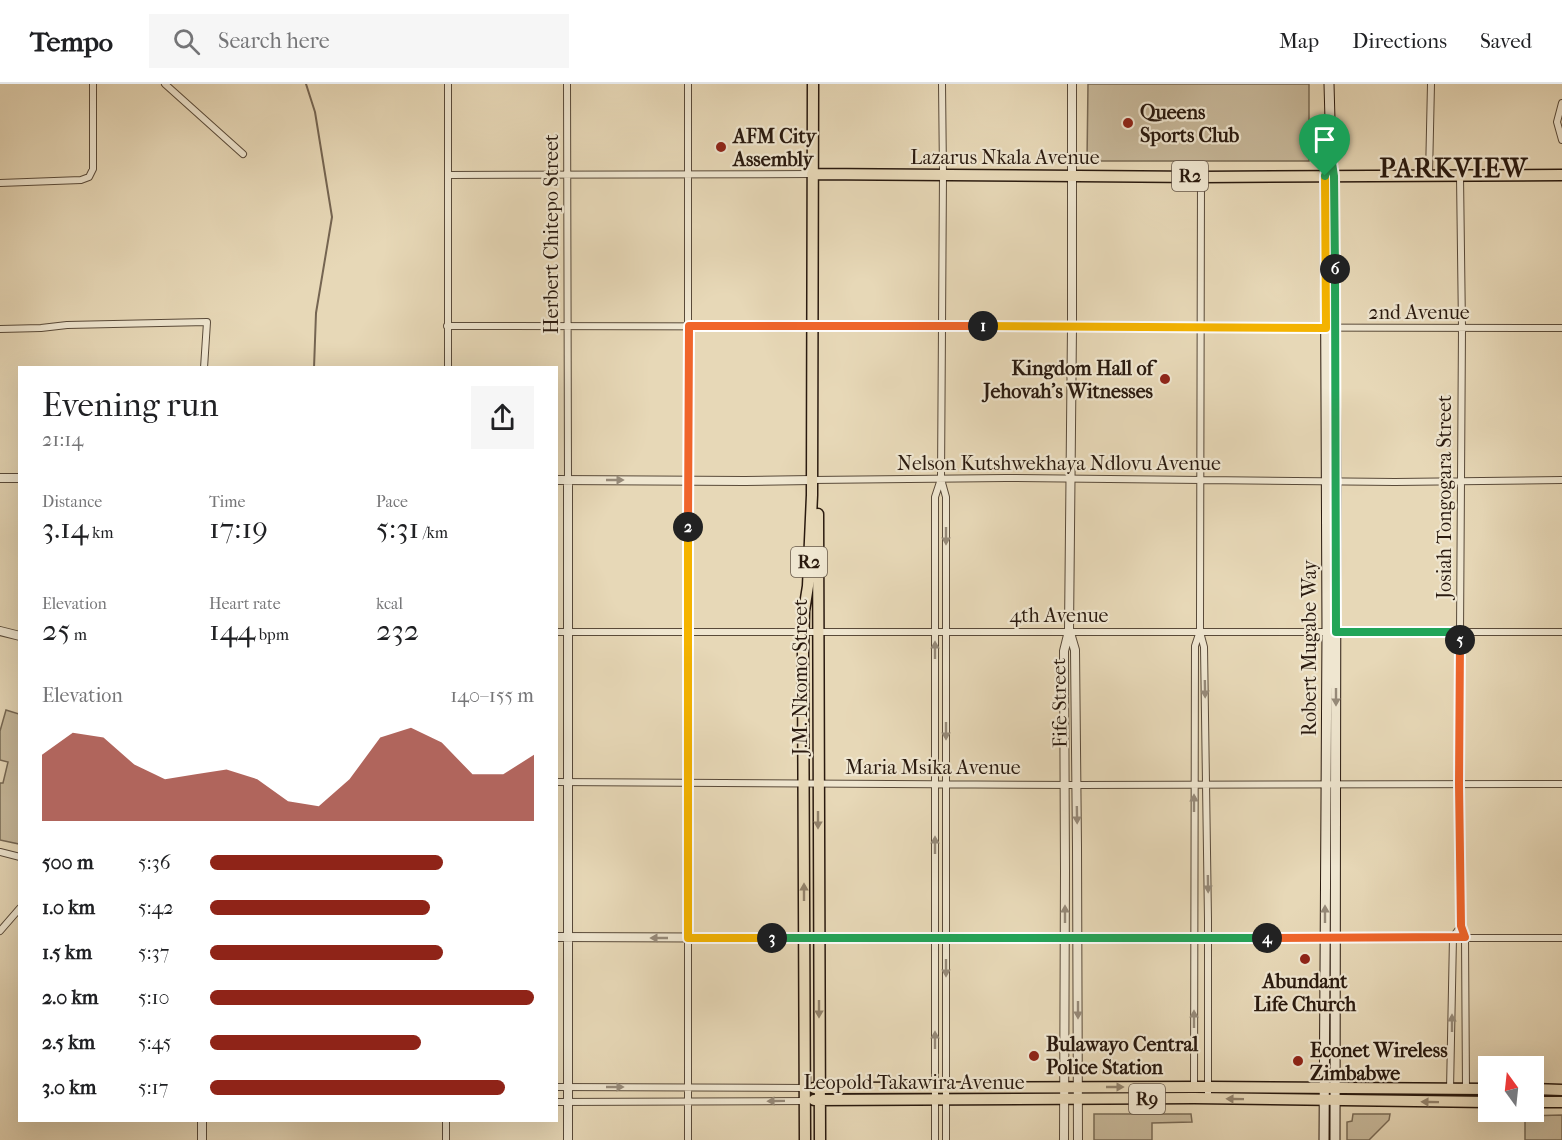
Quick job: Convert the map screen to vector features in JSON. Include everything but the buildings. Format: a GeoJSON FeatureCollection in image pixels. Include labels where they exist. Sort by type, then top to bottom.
{"type":"FeatureCollection","features":[{"type":"Feature","properties":{"kind":"highway","name":"J.M. Nkomo Street"},"geometry":{"type":"LineString","coordinates":[[813,84],[821,938],[820,1140]]}},
{"type":"Feature","properties":{"kind":"highway","name":"Lazarus Nkala Avenue"},"geometry":{"type":"LineString","coordinates":[[815,174],[1201,177],[1562,176]]}},
{"type":"Feature","properties":{"kind":"highway","name":"J.M. Nkomo Street"},"geometry":{"type":"LineString","coordinates":[[805,1140],[804,611],[809,577],[815,479]]}},
{"type":"Feature","properties":{"kind":"highway","name":"Leopold Takawira Avenue"},"geometry":{"type":"LineString","coordinates":[[805,1088],[1078,1087],[1194,1093],[1208,1099],[1478,1102]]}},
{"type":"Feature","properties":{"kind":"highway","name":"Leopold Takawira Avenue"},"geometry":{"type":"LineString","coordinates":[[805,1101],[1078,1099],[1194,1093],[1208,1087],[1478,1089]]}},
{"type":"Feature","properties":{"kind":"highway"},"geometry":{"type":"LineString","coordinates":[[1544,1089],[1562,1090]]}},
{"type":"Feature","properties":{"kind":"highway"},"geometry":{"type":"LineString","coordinates":[[1544,1102],[1562,1102]]}},
{"type":"Feature","properties":{"kind":"main road","name":"Robert Mugabe Way"},"geometry":{"type":"LineString","coordinates":[[1329,84],[1332,632],[1331,783],[1325,938],[1330,1100],[1335,1140]]}},
{"type":"Feature","properties":{"kind":"main road","name":"Robert Mugabe Way"},"geometry":{"type":"LineString","coordinates":[[1330,1088],[1336,938],[1331,783]]}},
{"type":"Feature","properties":{"kind":"main road","name":"Robert Mugabe Way"},"geometry":{"type":"LineString","coordinates":[[1324,1140],[1330,1100]]}},
{"type":"Feature","properties":{"kind":"street"},"geometry":{"type":"LineString","coordinates":[[0,183],[81,180],[89,177],[93,169],[93,84]]}},
{"type":"Feature","properties":{"kind":"street"},"geometry":{"type":"LineString","coordinates":[[165,84],[243,154]]}},
{"type":"Feature","properties":{"kind":"street"},"geometry":{"type":"LineString","coordinates":[[448,84],[448,366]]}},
{"type":"Feature","properties":{"kind":"street","name":"Herbert Chitepo Street"},"geometry":{"type":"LineString","coordinates":[[567,84],[568,1140]]}},
{"type":"Feature","properties":{"kind":"street"},"geometry":{"type":"LineString","coordinates":[[688,84],[688,1140]]}},
{"type":"Feature","properties":{"kind":"street"},"geometry":{"type":"LineString","coordinates":[[942,84],[941,479],[946,497],[946,938],[940,1100],[946,1140]]}},
{"type":"Feature","properties":{"kind":"street"},"geometry":{"type":"LineString","coordinates":[[1069,631],[1072,84]]}},
{"type":"Feature","properties":{"kind":"street"},"geometry":{"type":"LineString","coordinates":[[1429,176],[1431,84]]}},
{"type":"Feature","properties":{"kind":"street"},"geometry":{"type":"LineString","coordinates":[[1562,103],[1557,122],[1562,140]]}},
{"type":"Feature","properties":{"kind":"street","name":"Lazarus Nkala Avenue"},"geometry":{"type":"LineString","coordinates":[[448,175],[815,174]]}},
{"type":"Feature","properties":{"kind":"street","name":"Josiah Tongogara Street"},"geometry":{"type":"LineString","coordinates":[[1460,176],[1462,328],[1459,784],[1461,926],[1465,937],[1466,1103]]}},
{"type":"Feature","properties":{"kind":"street"},"geometry":{"type":"LineString","coordinates":[[1201,177],[1200,632],[1204,644],[1208,1099]]}},
{"type":"Feature","properties":{"kind":"street"},"geometry":{"type":"LineString","coordinates":[[0,329],[207,322],[204,366]]}},
{"type":"Feature","properties":{"kind":"street","name":"2nd Avenue"},"geometry":{"type":"LineString","coordinates":[[447,326],[1562,328]]}},
{"type":"Feature","properties":{"kind":"street"},"geometry":{"type":"LineString","coordinates":[[0,478],[18,478]]}},
{"type":"Feature","properties":{"kind":"street"},"geometry":{"type":"LineString","coordinates":[[935,1140],[940,1087],[935,938],[935,497],[941,479]]}},
{"type":"Feature","properties":{"kind":"street","name":"Nelson Kutshwekhaya Ndlovu Avenue"},"geometry":{"type":"LineString","coordinates":[[558,480],[1562,480]]}},
{"type":"Feature","properties":{"kind":"street"},"geometry":{"type":"LineString","coordinates":[[0,631],[18,636]]}},
{"type":"Feature","properties":{"kind":"street","name":"Fife Street"},"geometry":{"type":"LineString","coordinates":[[1064,1140],[1064,651],[1069,631]]}},
{"type":"Feature","properties":{"kind":"street","name":"Fife Street"},"geometry":{"type":"LineString","coordinates":[[1069,631],[1075,650],[1078,1140]]}},
{"type":"Feature","properties":{"kind":"street","name":"4th Avenue"},"geometry":{"type":"LineString","coordinates":[[558,632],[1562,632]]}},
{"type":"Feature","properties":{"kind":"street"},"geometry":{"type":"LineString","coordinates":[[1194,1093],[1195,646],[1200,632]]}},
{"type":"Feature","properties":{"kind":"street","name":"Maria Msika Avenue"},"geometry":{"type":"LineString","coordinates":[[558,782],[1562,783]]}},
{"type":"Feature","properties":{"kind":"street"},"geometry":{"type":"LineString","coordinates":[[0,852],[18,856]]}},
{"type":"Feature","properties":{"kind":"street"},"geometry":{"type":"LineString","coordinates":[[0,931],[18,911]]}},
{"type":"Feature","properties":{"kind":"street"},"geometry":{"type":"LineString","coordinates":[[1450,1102],[1453,937],[1461,926]]}},
{"type":"Feature","properties":{"kind":"street"},"geometry":{"type":"LineString","coordinates":[[558,938],[1562,938]]}},
{"type":"Feature","properties":{"kind":"street","name":"Leopold Takawira Avenue"},"geometry":{"type":"LineString","coordinates":[[558,1087],[805,1088]]}},
{"type":"Feature","properties":{"kind":"street","name":"Leopold Takawira Avenue"},"geometry":{"type":"LineString","coordinates":[[558,1102],[805,1101]]}},
{"type":"Feature","properties":{"kind":"street"},"geometry":{"type":"LineString","coordinates":[[202,1122],[202,1140]]}},
{"type":"Feature","properties":{"kind":"street"},"geometry":{"type":"LineString","coordinates":[[446,1122],[446,1140]]}},
{"type":"Feature","properties":{"kind":"shaded area","name":"Queens Sports Club"},"geometry":{"type":"Polygon","coordinates":[[[1088,84],[1309,84],[1309,161],[1087,161],[1088,84]]]}},
{"type":"Feature","properties":{"kind":"shaded area"},"geometry":{"type":"Polygon","coordinates":[[[6,710],[18,714],[18,844],[0,840],[0,783],[3,783],[8,762],[0,760],[0,731],[6,710]]]}},
{"type":"Feature","properties":{"kind":"shaded area"},"geometry":{"type":"Polygon","coordinates":[[[1094,1114],[1191,1114],[1192,1122],[1152,1123],[1152,1140],[1094,1140],[1094,1114]]]}},
{"type":"Feature","properties":{"kind":"shaded area"},"geometry":{"type":"Polygon","coordinates":[[[1353,1114],[1390,1114],[1389,1120],[1369,1140],[1347,1140],[1347,1122],[1352,1121],[1353,1114]]]}},
{"type":"Feature","properties":{"kind":"shaded area"},"geometry":{"type":"Polygon","coordinates":[[[1544,1115],[1562,1115],[1562,1140],[1525,1140],[1525,1122],[1544,1122],[1544,1115]]]}},
{"type":"Feature","properties":{"kind":"waterway"},"geometry":{"type":"LineString","coordinates":[[306,84],[315,112],[332,217],[316,313],[314,366]]}},
{"type":"Feature","properties":{"kind":"place","name":"Queens Sports Club"},"geometry":{"type":"Point","coordinates":[1128,123]}},
{"type":"Feature","properties":{"kind":"place","name":"AFM City Assembly"},"geometry":{"type":"Point","coordinates":[721,147]}},
{"type":"Feature","properties":{"kind":"place","name":"Kingdom Hall of Jehovah's Witnesses"},"geometry":{"type":"Point","coordinates":[1165,379]}},
{"type":"Feature","properties":{"kind":"place","name":"Abundant Life Church"},"geometry":{"type":"Point","coordinates":[1305,959]}},
{"type":"Feature","properties":{"kind":"place","name":"Bulawayo Central Police Station"},"geometry":{"type":"Point","coordinates":[1034,1056]}},
{"type":"Feature","properties":{"kind":"place","name":"Econet Wireless Zimbabwe"},"geometry":{"type":"Point","coordinates":[1298,1061]}},
{"type":"Feature","properties":{"kind":"district","name":"PARKVIEW"},"geometry":{"type":"Point","coordinates":[1454,168]}},
{"type":"Feature","properties":{"kind":"route"},"geometry":{"type":"LineString","coordinates":[[1331,156],[1334,176],[1336,632],[1460,632],[1461,926],[1465,937],[688,938],[689,326],[1326,328],[1325,176],[1331,156]]}}]}
